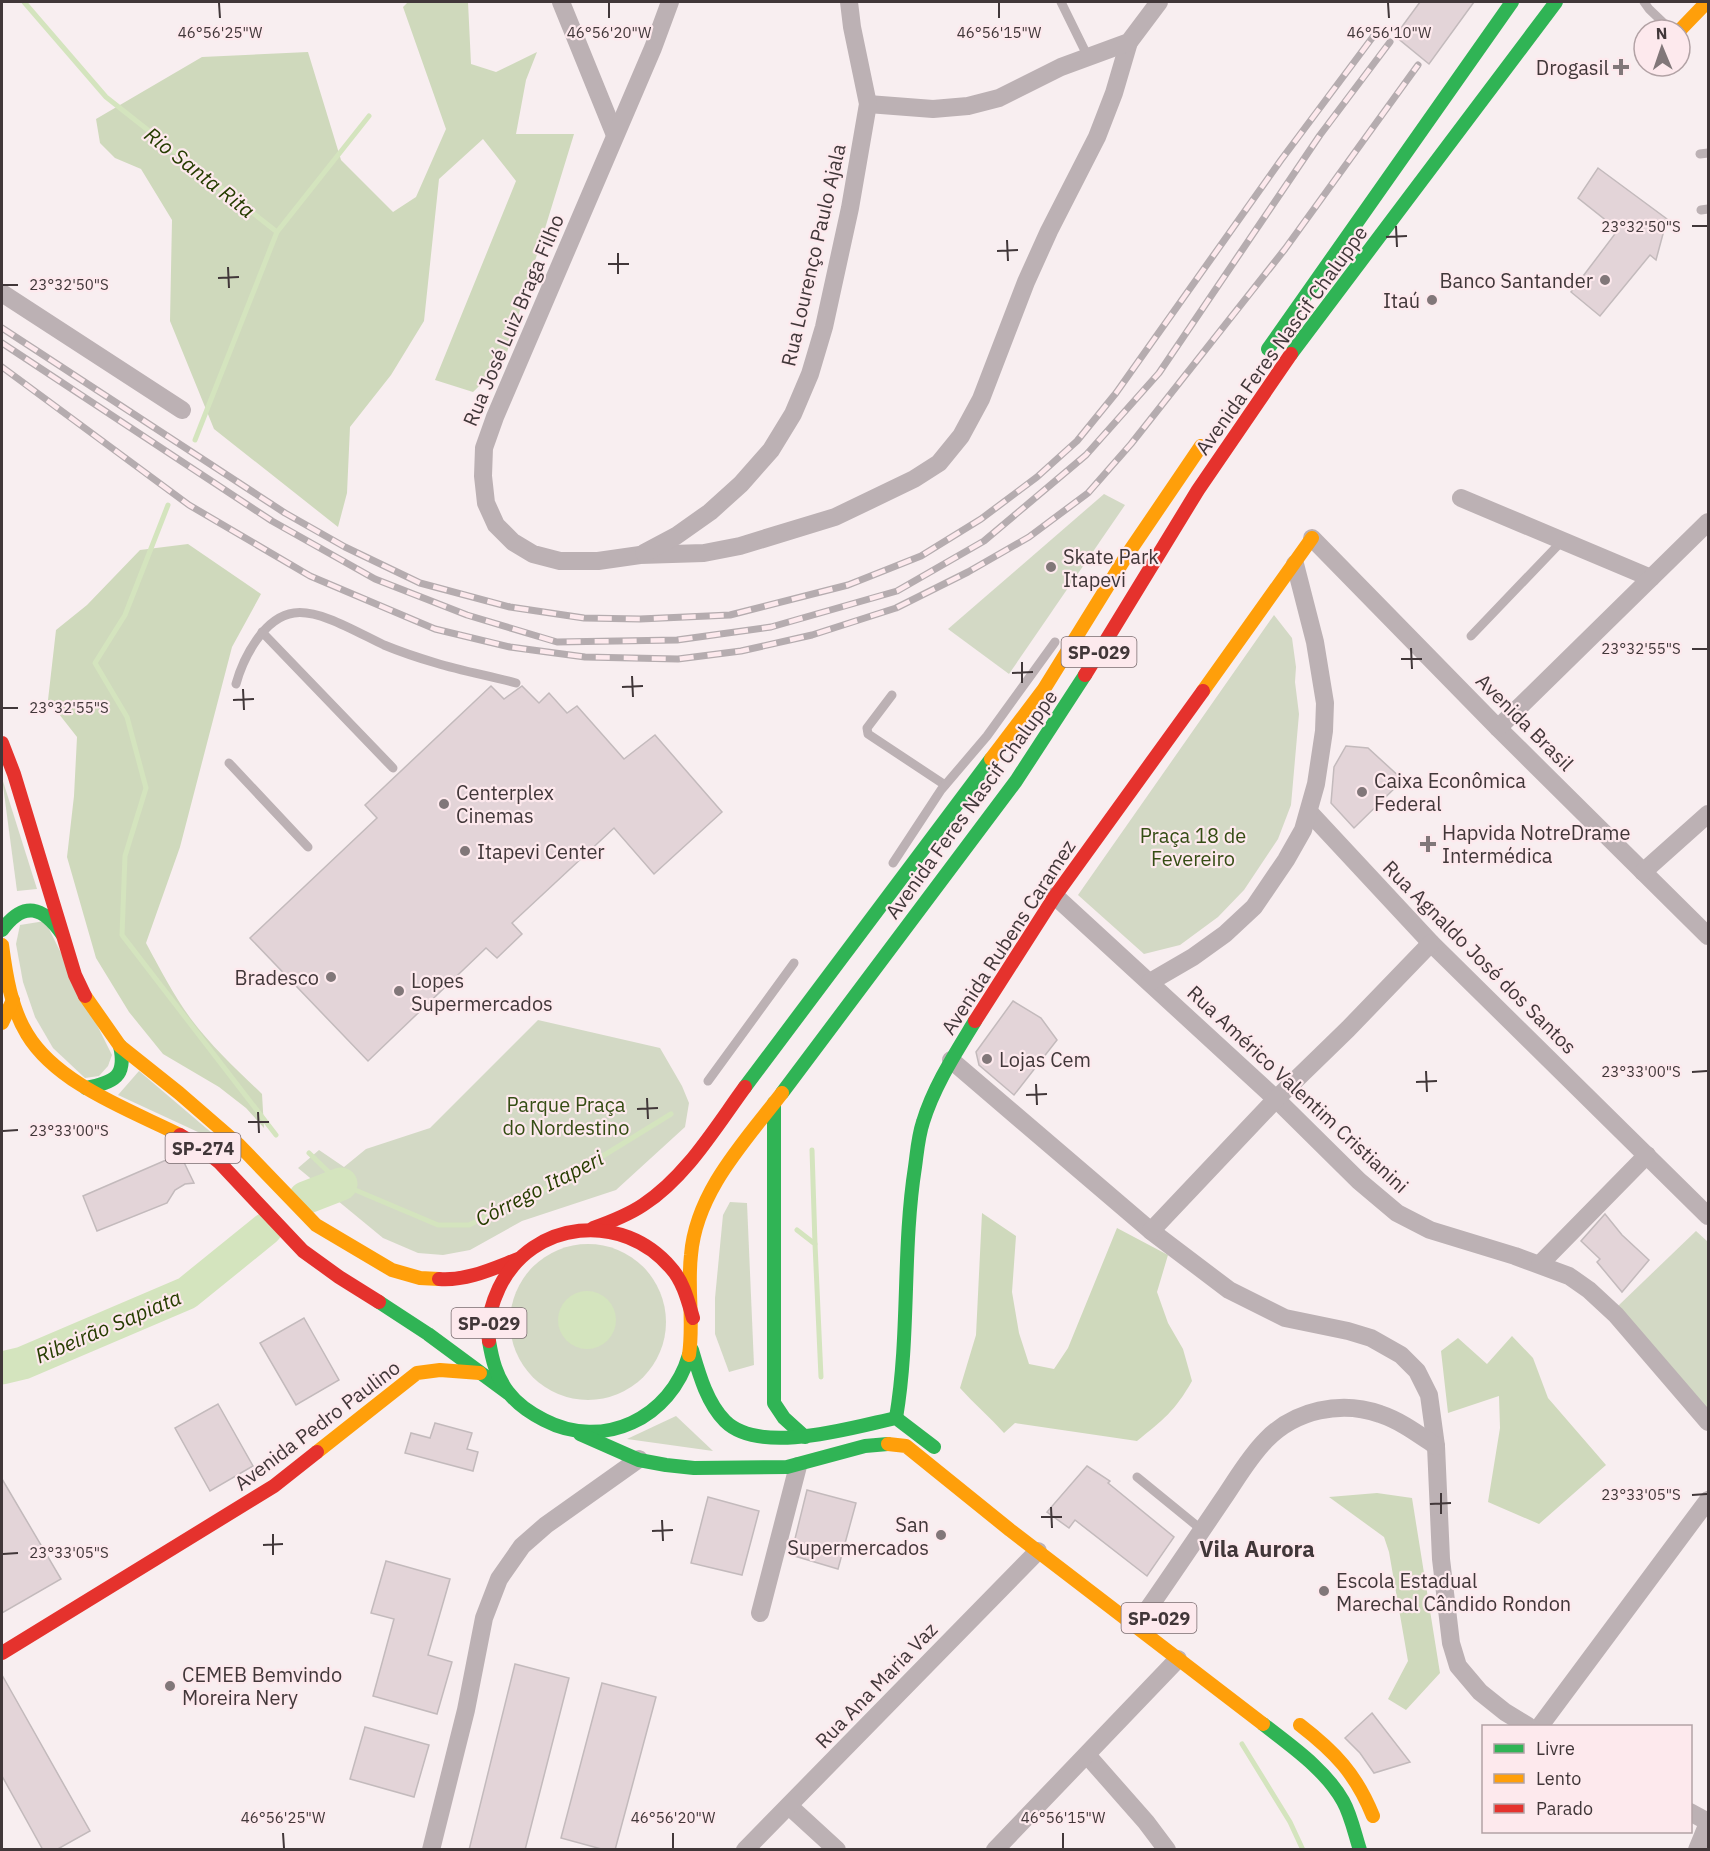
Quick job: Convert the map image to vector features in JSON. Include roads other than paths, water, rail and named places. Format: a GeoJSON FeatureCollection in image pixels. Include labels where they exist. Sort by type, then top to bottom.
{"type":"FeatureCollection","features":[{"type":"Feature","properties":{"kind":"main road","name":"Avenida Feres Nascif Chaluppe"},"geometry":{"type":"LineString","coordinates":[[1258,362],[1512,2]]}},
{"type":"Feature","properties":{"kind":"main road","name":"Avenida Feres Nascif Chaluppe"},"geometry":{"type":"LineString","coordinates":[[693,1318],[690,1261],[700,1213],[714,1186],[1024,770],[1072,698],[1180,519],[1275,375],[1556,2]]}},
{"type":"Feature","properties":{"kind":"main road"},"geometry":{"type":"LineString","coordinates":[[1692,18],[1707,2]]}},
{"type":"Feature","properties":{"kind":"main road","name":"Avenida Feres Nascif Chaluppe"},"geometry":{"type":"LineString","coordinates":[[593,1228],[625,1217],[667,1186],[716,1126],[1038,697],[1127,555],[1208,437]]}},
{"type":"Feature","properties":{"kind":"main road","name":"Avenida Rubens Caramez"},"geometry":{"type":"LineString","coordinates":[[896,1419],[901,1388],[909,1219],[916,1157],[922,1124],[933,1094],[951,1060],[1055,896],[1295,564],[1311,538]]}},
{"type":"Feature","properties":{"kind":"main road","name":"SP-274"},"geometry":{"type":"LineString","coordinates":[[2,743],[14,774],[75,975],[88,1003],[120,1047],[179,1093],[239,1145],[316,1225],[392,1270],[420,1278],[448,1280],[474,1276],[518,1259]]}},
{"type":"Feature","properties":{"kind":"main road"},"geometry":{"type":"LineString","coordinates":[[2,930],[11,917],[32,911],[42,913],[62,934]]}},
{"type":"Feature","properties":{"kind":"main road","name":"SP-274"},"geometry":{"type":"LineString","coordinates":[[2,945],[3,963],[13,1000],[28,1036],[50,1061],[86,1088],[203,1148],[304,1251],[341,1279],[438,1340],[508,1393]]}},
{"type":"Feature","properties":{"kind":"main road"},"geometry":{"type":"LineString","coordinates":[[2,1023],[13,1000]]}},
{"type":"Feature","properties":{"kind":"main road"},"geometry":{"type":"LineString","coordinates":[[86,1088],[111,1081],[121,1072],[125,1060],[120,1047]]}},
{"type":"Feature","properties":{"kind":"main road"},"geometry":{"type":"LineString","coordinates":[[774,1103],[774,1403],[784,1418],[805,1437]]}},
{"type":"Feature","properties":{"kind":"main road","name":"SP-029"},"geometry":{"type":"LineString","coordinates":[[576,1432],[607,1432],[637,1422],[663,1404],[682,1380],[692,1350],[693,1318],[685,1291],[671,1267],[650,1248],[625,1235],[593,1228],[568,1231],[541,1242],[518,1259],[500,1282],[490,1310],[488,1339],[494,1367],[508,1393],[527,1412],[550,1425],[576,1432],[639,1459],[691,1467],[798,1466],[849,1449],[891,1442],[906,1446],[1304,1756],[1344,1802],[1360,1850]]}},
{"type":"Feature","properties":{"kind":"main road","name":"SP-029"},"geometry":{"type":"LineString","coordinates":[[692,1350],[704,1387],[725,1422],[740,1432],[805,1437],[896,1419]]}},
{"type":"Feature","properties":{"kind":"main road","name":"Avenida Pedro Paulino"},"geometry":{"type":"LineString","coordinates":[[2,1653],[274,1486],[417,1373],[430,1369],[480,1373]]}},
{"type":"Feature","properties":{"kind":"main road"},"geometry":{"type":"LineString","coordinates":[[896,1419],[944,1454]]}},
{"type":"Feature","properties":{"kind":"main road"},"geometry":{"type":"LineString","coordinates":[[1288,1716],[1317,1738],[1347,1766],[1364,1791],[1377,1826]]}},
{"type":"Feature","properties":{"kind":"street"},"geometry":{"type":"LineString","coordinates":[[561,2],[615,135]]}},
{"type":"Feature","properties":{"kind":"street","name":"Rua José Luiz Braga Filho"},"geometry":{"type":"LineString","coordinates":[[670,2],[653,48],[495,417],[484,448],[483,476],[486,502],[496,525],[513,542],[533,554],[561,561],[598,561],[640,555],[704,553],[740,546],[835,516],[882,496],[939,463],[961,436],[981,399],[1026,282],[1097,137],[1114,93],[1129,42]]}},
{"type":"Feature","properties":{"kind":"street","name":"Rua Lourenço Paulo Ajala"},"geometry":{"type":"LineString","coordinates":[[640,555],[710,512],[741,484],[771,450],[793,414],[810,374],[824,327],[850,208],[868,104],[849,2]]}},
{"type":"Feature","properties":{"kind":"street"},"geometry":{"type":"LineString","coordinates":[[868,104],[933,109],[968,106],[999,98],[1061,67],[1129,42],[1158,2]]}},
{"type":"Feature","properties":{"kind":"street"},"geometry":{"type":"LineString","coordinates":[[2,293],[182,410]]}},
{"type":"Feature","properties":{"kind":"street"},"geometry":{"type":"LineString","coordinates":[[1461,498],[1651,578]]}},
{"type":"Feature","properties":{"kind":"street"},"geometry":{"type":"LineString","coordinates":[[1498,728],[1708,522]]}},
{"type":"Feature","properties":{"kind":"street","name":"Avenida Brasil"},"geometry":{"type":"LineString","coordinates":[[1311,538],[1708,936]]}},
{"type":"Feature","properties":{"kind":"street"},"geometry":{"type":"LineString","coordinates":[[1055,896],[1150,982],[1226,934],[1254,907],[1304,830],[1310,813],[1324,731],[1325,703],[1315,642],[1295,564]]}},
{"type":"Feature","properties":{"kind":"street","name":"Rua Agnaldo José dos Santos"},"geometry":{"type":"LineString","coordinates":[[1310,813],[1431,943],[1708,1216]]}},
{"type":"Feature","properties":{"kind":"street"},"geometry":{"type":"LineString","coordinates":[[1643,872],[1708,813]]}},
{"type":"Feature","properties":{"kind":"street"},"geometry":{"type":"LineString","coordinates":[[1151,1231],[1276,1099],[1431,943]]}},
{"type":"Feature","properties":{"kind":"street","name":"Rua Américo Valentim Cristianini"},"geometry":{"type":"LineString","coordinates":[[1150,982],[1276,1099],[1359,1181],[1397,1213],[1430,1230],[1540,1264],[1569,1276],[1589,1290],[1616,1315],[1708,1422]]}},
{"type":"Feature","properties":{"kind":"street"},"geometry":{"type":"LineString","coordinates":[[951,1060],[1151,1231],[1229,1290],[1285,1317],[1348,1330],[1371,1338],[1401,1355],[1417,1371],[1429,1395],[1436,1446],[1450,1643],[1458,1666],[1480,1692],[1527,1725]]}},
{"type":"Feature","properties":{"kind":"street"},"geometry":{"type":"LineString","coordinates":[[1540,1264],[1647,1155]]}},
{"type":"Feature","properties":{"kind":"street"},"geometry":{"type":"LineString","coordinates":[[1148,1609],[1266,1440],[1289,1420],[1314,1410],[1350,1407],[1379,1413],[1404,1425],[1436,1446]]}},
{"type":"Feature","properties":{"kind":"street"},"geometry":{"type":"LineString","coordinates":[[431,1850],[466,1710],[484,1618],[499,1579],[522,1546],[546,1525],[639,1459]]}},
{"type":"Feature","properties":{"kind":"street"},"geometry":{"type":"LineString","coordinates":[[760,1613],[798,1466]]}},
{"type":"Feature","properties":{"kind":"street"},"geometry":{"type":"LineString","coordinates":[[1541,1725],[1708,1500]]}},
{"type":"Feature","properties":{"kind":"street","name":"Rua Ana Maria Vaz"},"geometry":{"type":"LineString","coordinates":[[745,1850],[1038,1551]]}},
{"type":"Feature","properties":{"kind":"street"},"geometry":{"type":"LineString","coordinates":[[995,1850],[1178,1659]]}},
{"type":"Feature","properties":{"kind":"street"},"geometry":{"type":"LineString","coordinates":[[1087,1755],[1146,1822],[1167,1850]]}},
{"type":"Feature","properties":{"kind":"street"},"geometry":{"type":"LineString","coordinates":[[789,1806],[837,1850]]}},
{"type":"Feature","properties":{"kind":"street"},"geometry":{"type":"LineString","coordinates":[[1692,1813],[1708,1823],[1697,1850]]}},
{"type":"Feature","properties":{"kind":"lane"},"geometry":{"type":"LineString","coordinates":[[1061,2],[1088,57]]}},
{"type":"Feature","properties":{"kind":"lane"},"geometry":{"type":"LineString","coordinates":[[1644,2],[1658,18]]}},
{"type":"Feature","properties":{"kind":"lane"},"geometry":{"type":"LineString","coordinates":[[1471,636],[1563,540]]}},
{"type":"Feature","properties":{"kind":"lane"},"geometry":{"type":"LineString","coordinates":[[1096,584],[1127,555]]}},
{"type":"Feature","properties":{"kind":"lane"},"geometry":{"type":"LineString","coordinates":[[236,684],[241,666],[262,632],[274,621],[294,613],[307,613],[331,621],[387,646],[437,663],[516,683]]}},
{"type":"Feature","properties":{"kind":"lane"},"geometry":{"type":"LineString","coordinates":[[262,632],[393,768]]}},
{"type":"Feature","properties":{"kind":"lane"},"geometry":{"type":"LineString","coordinates":[[890,866],[945,785],[987,736],[1061,633]]}},
{"type":"Feature","properties":{"kind":"lane"},"geometry":{"type":"LineString","coordinates":[[892,695],[867,728],[868,734],[945,785]]}},
{"type":"Feature","properties":{"kind":"lane"},"geometry":{"type":"LineString","coordinates":[[229,763],[308,847]]}},
{"type":"Feature","properties":{"kind":"lane"},"geometry":{"type":"LineString","coordinates":[[854,940],[874,898]]}},
{"type":"Feature","properties":{"kind":"lane"},"geometry":{"type":"LineString","coordinates":[[708,1081],[794,963]]}},
{"type":"Feature","properties":{"kind":"lane"},"geometry":{"type":"LineString","coordinates":[[1137,1477],[1202,1530]]}},
{"type":"Feature","properties":{"kind":"waterway","name":"Rio Santa Rita"},"geometry":{"type":"LineString","coordinates":[[24,2],[106,97],[277,232],[369,116]]}},
{"type":"Feature","properties":{"kind":"waterway"},"geometry":{"type":"LineString","coordinates":[[195,440],[277,232]]}},
{"type":"Feature","properties":{"kind":"waterway"},"geometry":{"type":"LineString","coordinates":[[168,505],[125,615],[95,663],[127,717],[146,788],[125,856],[122,935],[276,1135]]}},
{"type":"Feature","properties":{"kind":"waterway","name":"Córrego Itaperi"},"geometry":{"type":"LineString","coordinates":[[309,1153],[341,1184],[438,1225],[469,1225],[567,1178],[671,1114]]}},
{"type":"Feature","properties":{"kind":"waterway"},"geometry":{"type":"LineString","coordinates":[[812,1150],[815,1244]]}},
{"type":"Feature","properties":{"kind":"waterway","name":"Ribeirão Sapiata"},"geometry":{"type":"LineString","coordinates":[[305,1198],[341,1184]]}},
{"type":"Feature","properties":{"kind":"waterway","name":"Ribeirão Sapiata"},"geometry":{"type":"LineString","coordinates":[[2,1368],[23,1363],[187,1293],[266,1229]]}},
{"type":"Feature","properties":{"kind":"waterway","name":"Córrego Itaperi"},"geometry":{"type":"LineString","coordinates":[[797,1230],[815,1244],[821,1377]]}},
{"type":"Feature","properties":{"kind":"waterway","name":"Córrego Itaperi"},"geometry":{"type":"LineString","coordinates":[[1242,1744],[1290,1822],[1303,1850]]}},
{"type":"Feature","properties":{"kind":"railway"},"geometry":{"type":"LineString","coordinates":[[2,328],[285,513],[345,547],[420,583],[510,607],[584,618],[640,619],[730,615],[848,585],[921,556],[981,519],[1037,477],[1077,441],[1116,393],[1281,160],[1378,30]]}},
{"type":"Feature","properties":{"kind":"railway"},"geometry":{"type":"LineString","coordinates":[[2,343],[272,521],[375,579],[467,615],[557,642],[677,640],[771,627],[897,591],[984,541],[1086,455],[1159,373],[1320,135],[1390,42]]}},
{"type":"Feature","properties":{"kind":"railway"},"geometry":{"type":"LineString","coordinates":[[2,367],[189,505],[310,576],[435,629],[510,647],[585,657],[678,659],[741,651],[812,635],[896,608],[968,572],[1029,537],[1088,493],[1131,444],[1285,249],[1418,65]]}},
{"type":"Feature","properties":{"kind":"place","name":"Drogasil"},"geometry":{"type":"Point","coordinates":[1621,67]}},
{"type":"Feature","properties":{"kind":"place","name":"Banco Santander"},"geometry":{"type":"Point","coordinates":[1605,280]}},
{"type":"Feature","properties":{"kind":"place","name":"Itaú"},"geometry":{"type":"Point","coordinates":[1432,300]}},
{"type":"Feature","properties":{"kind":"place","name":"Skate Park Itapevi"},"geometry":{"type":"Point","coordinates":[1051,567]}},
{"type":"Feature","properties":{"kind":"place","name":"Caixa Econômica Federal"},"geometry":{"type":"Point","coordinates":[1362,792]}},
{"type":"Feature","properties":{"kind":"place","name":"Centerplex Cinemas"},"geometry":{"type":"Point","coordinates":[444,804]}},
{"type":"Feature","properties":{"kind":"place","name":"Hapvida NotreDrame Intermédica"},"geometry":{"type":"Point","coordinates":[1428,844]}},
{"type":"Feature","properties":{"kind":"place","name":"Itapevi Center"},"geometry":{"type":"Point","coordinates":[465,851]}},
{"type":"Feature","properties":{"kind":"place","name":"Bradesco"},"geometry":{"type":"Point","coordinates":[331,977]}},
{"type":"Feature","properties":{"kind":"place","name":"Lopes Supermercados"},"geometry":{"type":"Point","coordinates":[399,991]}},
{"type":"Feature","properties":{"kind":"place","name":"Lojas Cem"},"geometry":{"type":"Point","coordinates":[987,1059]}},
{"type":"Feature","properties":{"kind":"place","name":"San Supermercados"},"geometry":{"type":"Point","coordinates":[941,1535]}},
{"type":"Feature","properties":{"kind":"place","name":"Escola Estadual Marechal Cândido Rondon"},"geometry":{"type":"Point","coordinates":[1324,1591]}},
{"type":"Feature","properties":{"kind":"place","name":"CEMEB Bemvindo Moreira Nery"},"geometry":{"type":"Point","coordinates":[170,1686]}},
{"type":"Feature","properties":{"kind":"district","name":"Vila Aurora"},"geometry":{"type":"Point","coordinates":[1257,1548]}},
{"type":"Feature","properties":{"kind":"park label","name":"Praça 18 de Fevereiro"},"geometry":{"type":"Point","coordinates":[1193,846]}},
{"type":"Feature","properties":{"kind":"park label","name":"Parque Praça do Nordestino"},"geometry":{"type":"Point","coordinates":[566,1116]}}]}
